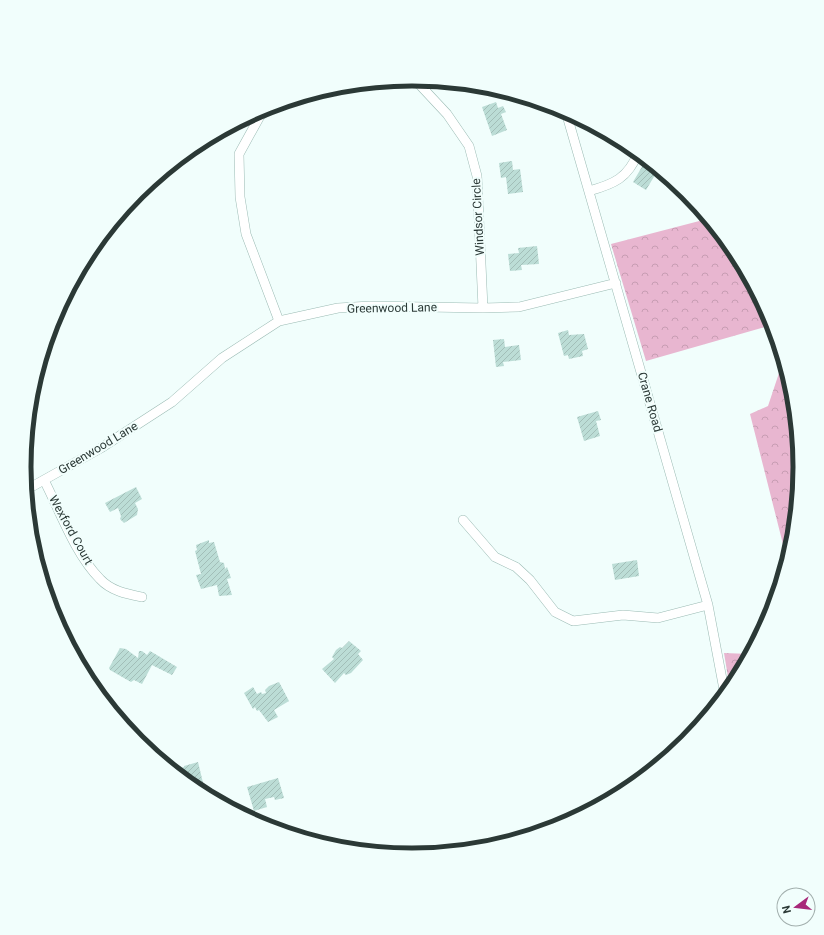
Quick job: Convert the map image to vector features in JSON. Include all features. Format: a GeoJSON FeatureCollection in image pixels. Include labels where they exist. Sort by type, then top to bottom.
{"type":"FeatureCollection","features":[{"type":"Feature","properties":{"kind":"street","name":"Windsor Circle"},"geometry":{"type":"LineString","coordinates":[[421,86],[448,114],[469,146],[477,176],[483,308]]}},
{"type":"Feature","properties":{"kind":"street"},"geometry":{"type":"LineString","coordinates":[[258,119],[238,154],[240,197],[246,234],[279,321]]}},
{"type":"Feature","properties":{"kind":"street","name":"Crane Road"},"geometry":{"type":"LineString","coordinates":[[568,121],[708,605],[723,686]]}},
{"type":"Feature","properties":{"kind":"street"},"geometry":{"type":"LineString","coordinates":[[589,191],[620,180],[635,159]]}},
{"type":"Feature","properties":{"kind":"street","name":"Greenwood Lane"},"geometry":{"type":"LineString","coordinates":[[32,487],[102,448],[172,402],[222,358],[279,321],[338,308],[370,306],[483,308],[519,307],[616,283]]}},
{"type":"Feature","properties":{"kind":"street","name":"Wexford Court"},"geometry":{"type":"LineString","coordinates":[[44,480],[82,556],[100,580],[120,592],[142,597]]}},
{"type":"Feature","properties":{"kind":"street"},"geometry":{"type":"LineString","coordinates":[[463,520],[495,557],[516,568],[530,580],[556,612],[574,621],[623,615],[658,618],[708,605]]}},
{"type":"Feature","properties":{"kind":"green space"},"geometry":{"type":"Polygon","coordinates":[[[702,220],[729,256],[742,277],[754,299],[766,327],[646,361],[611,244],[702,220]]]}},
{"type":"Feature","properties":{"kind":"green space"},"geometry":{"type":"Polygon","coordinates":[[[781,372],[786,393],[790,418],[793,468],[790,517],[784,549],[750,414],[768,406],[779,373],[781,372]]]}},
{"type":"Feature","properties":{"kind":"green space"},"geometry":{"type":"Polygon","coordinates":[[[724,653],[744,654],[742,658],[728,680],[724,653]]]}},
{"type":"Feature","properties":{"kind":"building"},"geometry":{"type":"Polygon","coordinates":[[[496,102],[498,108],[503,106],[506,112],[501,114],[507,130],[492,136],[482,107],[496,102]]]}},
{"type":"Feature","properties":{"kind":"building"},"geometry":{"type":"Polygon","coordinates":[[[512,161],[513,170],[520,169],[523,192],[508,194],[506,177],[501,178],[499,163],[512,161]]]}},
{"type":"Feature","properties":{"kind":"building"},"geometry":{"type":"Polygon","coordinates":[[[643,165],[655,175],[646,190],[633,182],[643,165]]]}},
{"type":"Feature","properties":{"kind":"building"},"geometry":{"type":"Polygon","coordinates":[[[537,246],[539,264],[521,265],[522,270],[510,271],[508,254],[519,253],[518,248],[537,246]]]}},
{"type":"Feature","properties":{"kind":"building"},"geometry":{"type":"Polygon","coordinates":[[[568,330],[569,335],[584,334],[588,349],[582,351],[583,356],[569,359],[568,355],[564,356],[558,333],[568,330]]]}},
{"type":"Feature","properties":{"kind":"building"},"geometry":{"type":"Polygon","coordinates":[[[504,339],[505,347],[519,345],[521,360],[503,362],[504,366],[496,367],[493,340],[504,339]]]}},
{"type":"Feature","properties":{"kind":"building"},"geometry":{"type":"Polygon","coordinates":[[[598,411],[601,420],[596,421],[600,436],[584,441],[577,417],[598,411]]]}},
{"type":"Feature","properties":{"kind":"building"},"geometry":{"type":"Polygon","coordinates":[[[136,487],[142,499],[135,503],[138,509],[137,515],[124,523],[120,519],[121,516],[118,508],[110,512],[105,503],[136,487]]]}},
{"type":"Feature","properties":{"kind":"building"},"geometry":{"type":"Polygon","coordinates":[[[209,540],[209,543],[214,542],[220,562],[224,563],[225,569],[227,567],[231,578],[227,579],[232,595],[219,596],[217,585],[201,589],[196,575],[201,574],[195,551],[197,550],[196,545],[209,540]]]}},
{"type":"Feature","properties":{"kind":"building"},"geometry":{"type":"Polygon","coordinates":[[[637,560],[639,576],[615,580],[612,564],[637,560]]]}},
{"type":"Feature","properties":{"kind":"building"},"geometry":{"type":"Polygon","coordinates":[[[349,641],[361,651],[358,654],[363,660],[351,673],[346,675],[344,673],[335,683],[322,669],[334,659],[332,657],[336,650],[340,647],[342,648],[349,641]]]}},
{"type":"Feature","properties":{"kind":"building"},"geometry":{"type":"Polygon","coordinates":[[[120,648],[126,649],[138,658],[139,651],[142,651],[147,655],[150,651],[177,667],[172,675],[152,665],[142,684],[134,680],[131,682],[109,668],[120,648]]]}},
{"type":"Feature","properties":{"kind":"building"},"geometry":{"type":"Polygon","coordinates":[[[279,682],[289,701],[274,710],[278,717],[268,722],[259,710],[257,711],[255,707],[253,709],[244,693],[253,687],[257,694],[261,692],[262,694],[266,693],[265,690],[269,686],[279,682]]]}},
{"type":"Feature","properties":{"kind":"building"},"geometry":{"type":"Polygon","coordinates":[[[198,762],[204,786],[179,769],[198,762]]]}},
{"type":"Feature","properties":{"kind":"building"},"geometry":{"type":"Polygon","coordinates":[[[278,778],[284,798],[275,800],[274,797],[265,799],[267,807],[254,811],[247,787],[278,778]]]}}]}
